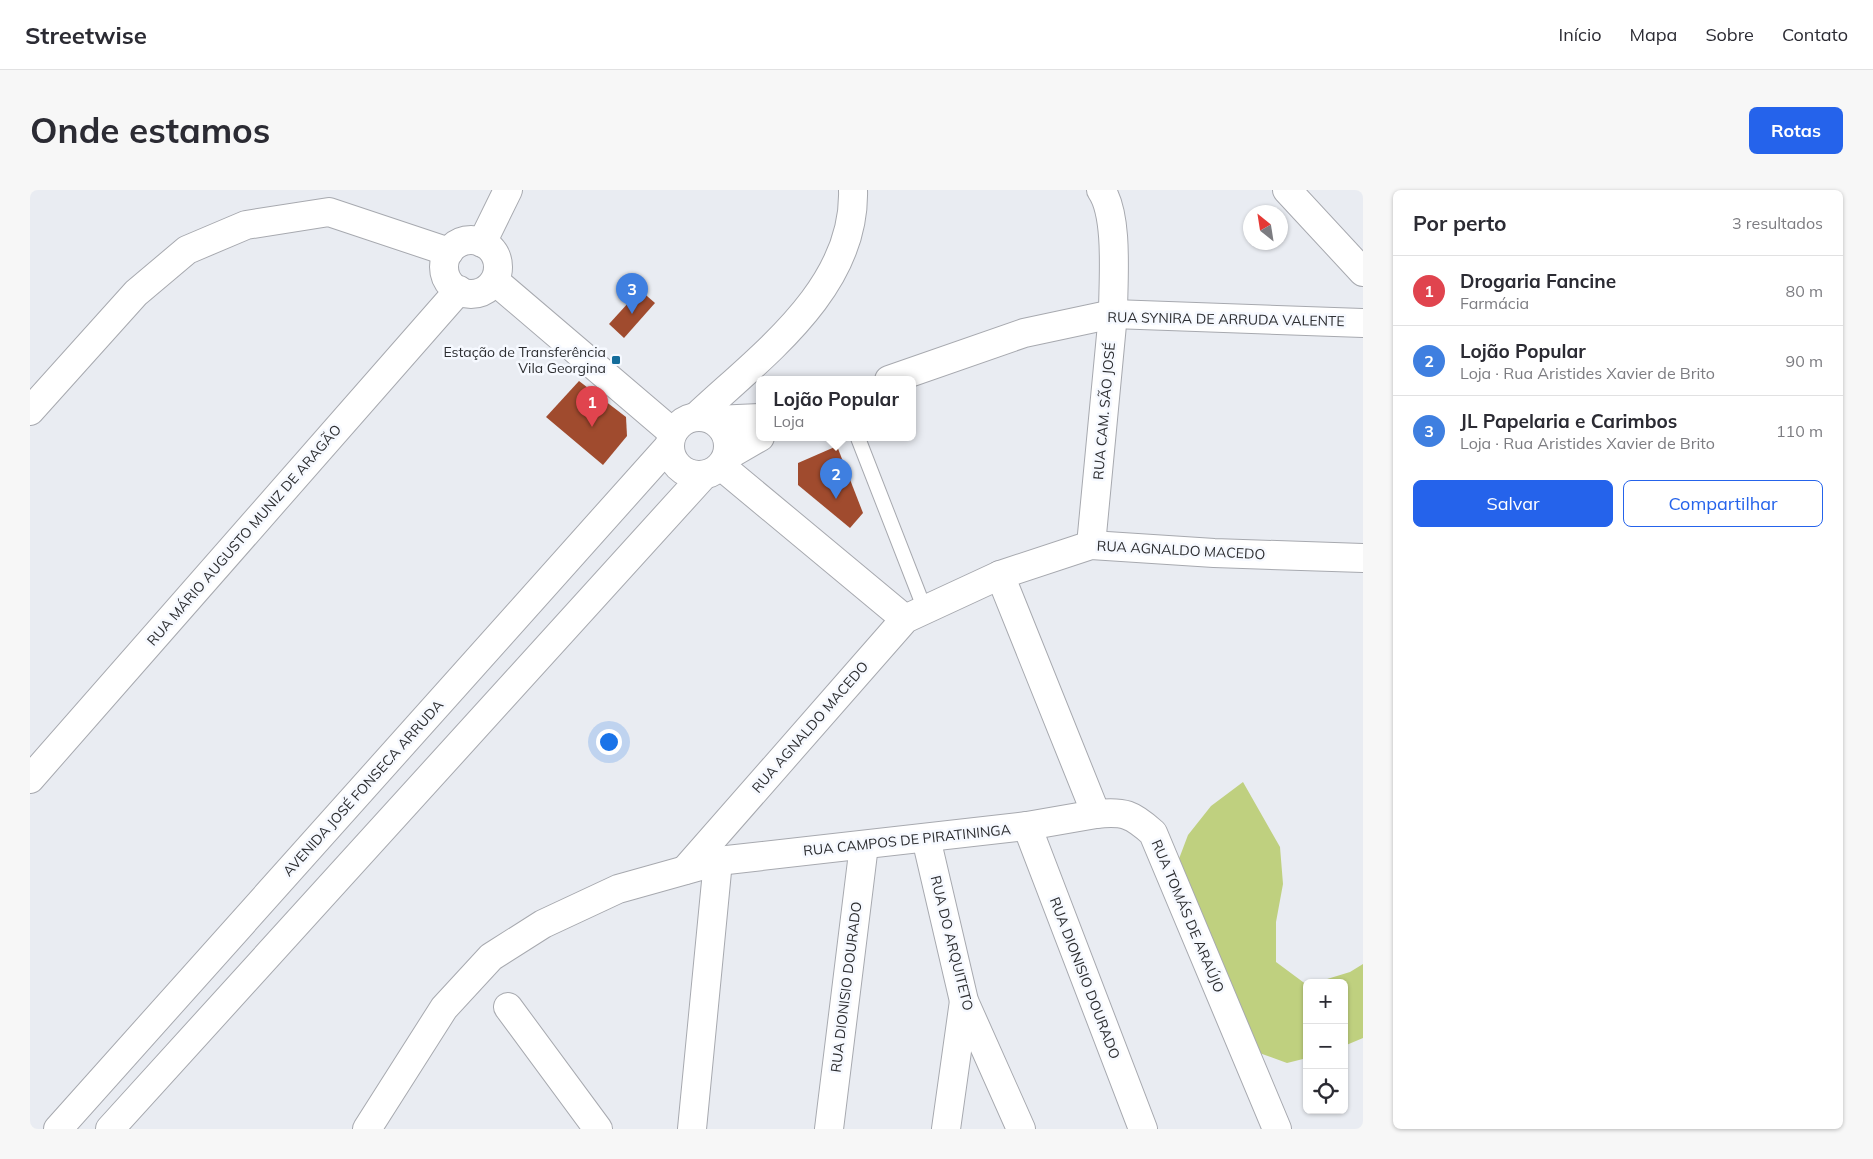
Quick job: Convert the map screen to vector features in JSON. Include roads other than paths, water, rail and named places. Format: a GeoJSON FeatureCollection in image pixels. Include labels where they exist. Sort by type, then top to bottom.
{"type":"FeatureCollection","features":[{"type":"Feature","properties":{"kind":"street"},"geometry":{"type":"LineString","coordinates":[[482,242],[508,190]]}},
{"type":"Feature","properties":{"kind":"street"},"geometry":{"type":"LineString","coordinates":[[706,418],[795,323],[822,289],[846,248],[854,201],[853,190]]}},
{"type":"Feature","properties":{"kind":"street","name":"RUA CAM. SÃO JOSÉ"},"geometry":{"type":"LineString","coordinates":[[1091,545],[1113,314],[1113,228],[1101,190]]}},
{"type":"Feature","properties":{"kind":"street"},"geometry":{"type":"LineString","coordinates":[[1288,190],[1363,272]]}},
{"type":"Feature","properties":{"kind":"street"},"geometry":{"type":"LineString","coordinates":[[30,411],[136,293],[187,250],[246,225],[329,212],[449,252]]}},
{"type":"Feature","properties":{"kind":"street"},"geometry":{"type":"LineString","coordinates":[[464,242],[482,242],[490,247],[498,264],[495,281],[489,288],[474,294],[459,290],[450,285],[444,269],[449,252],[464,242]]}},
{"type":"Feature","properties":{"kind":"street"},"geometry":{"type":"LineString","coordinates":[[495,281],[670,440]]}},
{"type":"Feature","properties":{"kind":"street","name":"RUA MÁRIO AUGUSTO MUNIZ DE ARAGÃO"},"geometry":{"type":"LineString","coordinates":[[30,779],[459,290]]}},
{"type":"Feature","properties":{"kind":"street","name":"RUA SYNIRA DE ARRUDA VALENTE"},"geometry":{"type":"LineString","coordinates":[[900,376],[1024,333],[1113,314],[1363,323]]}},
{"type":"Feature","properties":{"kind":"street"},"geometry":{"type":"LineString","coordinates":[[706,418],[724,430],[729,442],[717,466],[690,475],[679,469],[671,459],[670,440],[683,421],[706,418],[756,418]]}},
{"type":"Feature","properties":{"kind":"street","name":"AVENIDA JOSÉ FONSECA ARRUDA"},"geometry":{"type":"LineString","coordinates":[[58,1129],[670,440]]}},
{"type":"Feature","properties":{"kind":"street"},"geometry":{"type":"LineString","coordinates":[[110,1129],[717,466],[756,440]]}},
{"type":"Feature","properties":{"kind":"street"},"geometry":{"type":"LineString","coordinates":[[717,466],[915,615]]}},
{"type":"Feature","properties":{"kind":"street","name":"RUA AGNALDO MACEDO"},"geometry":{"type":"LineString","coordinates":[[685,870],[915,615],[1000,576],[1091,545],[1214,553],[1363,558]]}},
{"type":"Feature","properties":{"kind":"street"},"geometry":{"type":"LineString","coordinates":[[1000,576],[1096,814]]}},
{"type":"Feature","properties":{"kind":"street","name":"RUA TOMÁS DE ARAÚJO"},"geometry":{"type":"LineString","coordinates":[[1096,814],[1120,812],[1138,819],[1153,832],[1277,1129]]}},
{"type":"Feature","properties":{"kind":"street","name":"RUA CAMPOS DE PIRATININGA"},"geometry":{"type":"LineString","coordinates":[[685,870],[718,861],[1027,826],[1096,814]]}},
{"type":"Feature","properties":{"kind":"street","name":"RUA DIONISIO DOURADO"},"geometry":{"type":"LineString","coordinates":[[1027,826],[1144,1129]]}},
{"type":"Feature","properties":{"kind":"street","name":"RUA DO ARQUITETO"},"geometry":{"type":"LineString","coordinates":[[926,838],[964,1002],[1021,1129]]}},
{"type":"Feature","properties":{"kind":"street","name":"RUA DIONISIO DOURADO"},"geometry":{"type":"LineString","coordinates":[[829,1129],[864,845]]}},
{"type":"Feature","properties":{"kind":"street"},"geometry":{"type":"LineString","coordinates":[[692,1129],[718,861]]}},
{"type":"Feature","properties":{"kind":"street"},"geometry":{"type":"LineString","coordinates":[[367,1129],[444,1008],[490,957],[543,924],[618,889],[685,870]]}},
{"type":"Feature","properties":{"kind":"street"},"geometry":{"type":"LineString","coordinates":[[946,1129],[964,1002]]}},
{"type":"Feature","properties":{"kind":"street"},"geometry":{"type":"LineString","coordinates":[[508,1007],[598,1129]]}},
{"type":"Feature","properties":{"kind":"lane"},"geometry":{"type":"LineString","coordinates":[[859,441],[915,615]]}},
{"type":"Feature","properties":{"kind":"place","name":"JL Papelaria e Carimbos"},"geometry":{"type":"Point","coordinates":[632,314]}},
{"type":"Feature","properties":{"kind":"place","name":"Estação de Transferência Vila Georgina"},"geometry":{"type":"Point","coordinates":[616,360]}},
{"type":"Feature","properties":{"kind":"place","name":"Drogaria Fancine"},"geometry":{"type":"Point","coordinates":[592,427]}},
{"type":"Feature","properties":{"kind":"place","name":"Lojão Popular"},"geometry":{"type":"Point","coordinates":[836,499]}}]}
